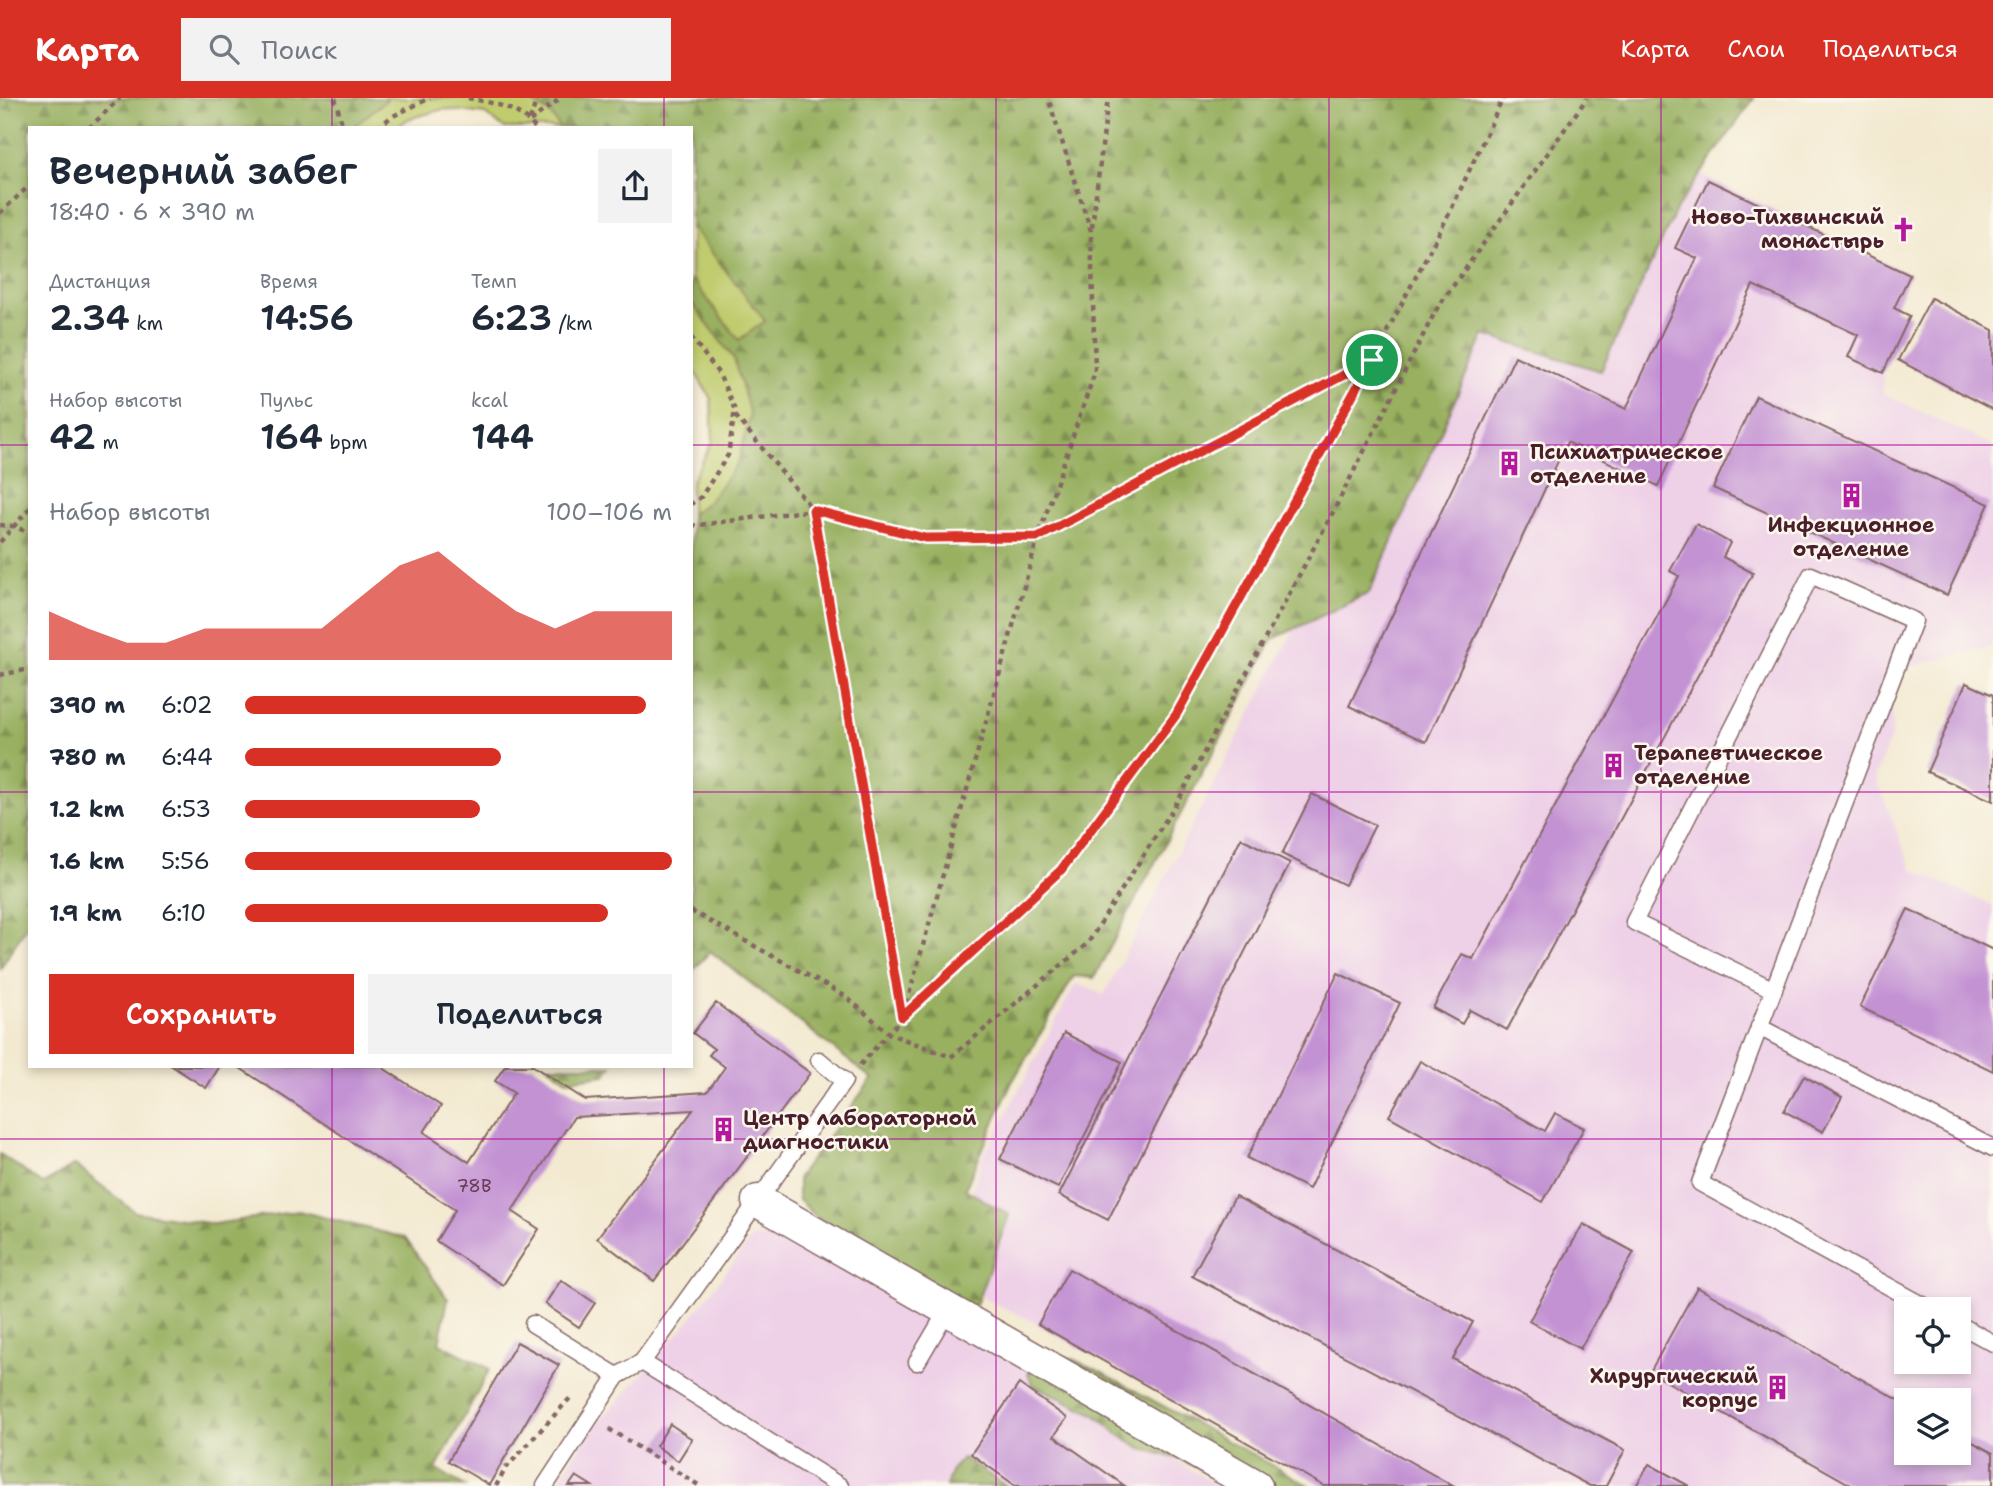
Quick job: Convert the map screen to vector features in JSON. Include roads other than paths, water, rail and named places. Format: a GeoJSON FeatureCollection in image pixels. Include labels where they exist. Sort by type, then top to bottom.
{"type":"FeatureCollection","features":[{"type":"Feature","properties":{"kind":"street"},"geometry":{"type":"LineString","coordinates":[[758,1201],[1256,1486]]}},
{"type":"Feature","properties":{"kind":"lane"},"geometry":{"type":"LineString","coordinates":[[1774,990],[1634,922],[1811,575],[1914,621],[1774,990],[1700,1183],[1908,1297]]}},
{"type":"Feature","properties":{"kind":"lane"},"geometry":{"type":"LineString","coordinates":[[1759,1027],[1993,1148]]}},
{"type":"Feature","properties":{"kind":"lane"},"geometry":{"type":"LineString","coordinates":[[545,1486],[617,1376],[642,1362],[844,1080],[819,1060]]}},
{"type":"Feature","properties":{"kind":"lane"},"geometry":{"type":"LineString","coordinates":[[917,1362],[947,1311]]}},
{"type":"Feature","properties":{"kind":"lane"},"geometry":{"type":"LineString","coordinates":[[533,1324],[617,1376]]}},
{"type":"Feature","properties":{"kind":"lane"},"geometry":{"type":"LineString","coordinates":[[1971,1331],[1993,1343]]}},
{"type":"Feature","properties":{"kind":"lane"},"geometry":{"type":"LineString","coordinates":[[642,1362],[840,1486]]}},
{"type":"Feature","properties":{"kind":"place","name":"Ново-Тихвинский монастырь"},"geometry":{"type":"Point","coordinates":[1904,229]}},
{"type":"Feature","properties":{"kind":"place","name":"Психиатрическое отделение"},"geometry":{"type":"Point","coordinates":[1510,464]}},
{"type":"Feature","properties":{"kind":"place","name":"Инфекционное отделение"},"geometry":{"type":"Point","coordinates":[1851,496]}},
{"type":"Feature","properties":{"kind":"place","name":"Терапевтическое отделение"},"geometry":{"type":"Point","coordinates":[1614,765]}},
{"type":"Feature","properties":{"kind":"place","name":"Центр лабораторной диагностики"},"geometry":{"type":"Point","coordinates":[723,1130]}},
{"type":"Feature","properties":{"kind":"place","name":"Хирургический корпус"},"geometry":{"type":"Point","coordinates":[1778,1388]}}]}
